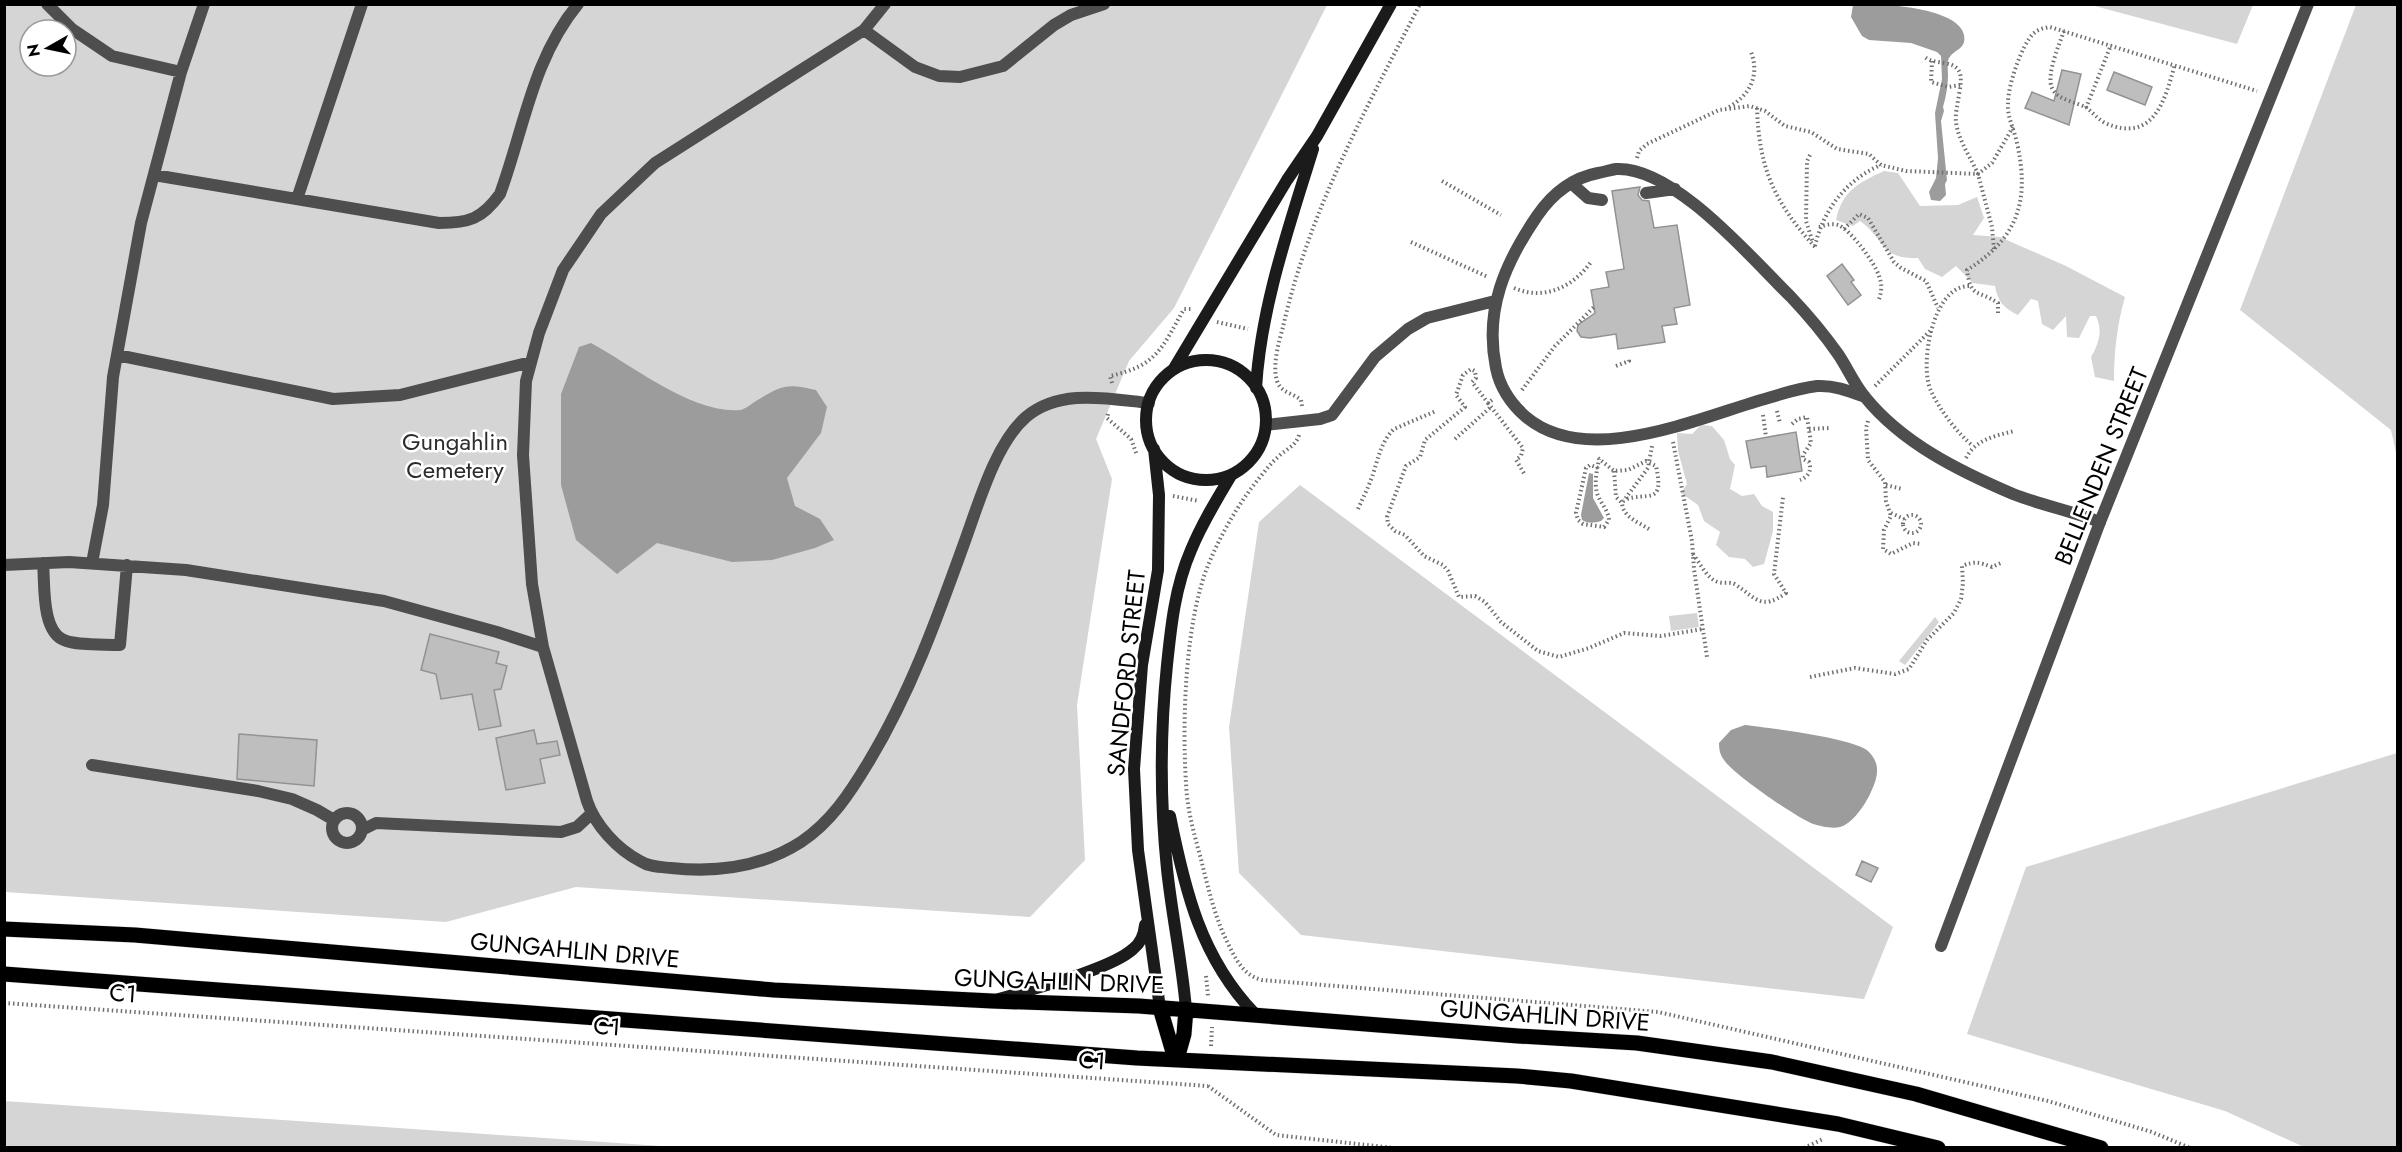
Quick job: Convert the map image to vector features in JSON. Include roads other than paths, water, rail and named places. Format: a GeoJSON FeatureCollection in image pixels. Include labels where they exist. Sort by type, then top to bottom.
{"type":"FeatureCollection","features":[{"type":"Feature","properties":{"kind":"main road"},"geometry":{"type":"LineString","coordinates":[[1173,370],[1287,180],[1317,136],[1391,4]]}},
{"type":"Feature","properties":{"kind":"main road"},"geometry":{"type":"LineString","coordinates":[[1256,388],[1262,334],[1283,248],[1317,136]]}},
{"type":"Feature","properties":{"kind":"main road"},"geometry":{"type":"LineString","coordinates":[[1203,360],[1218,361],[1246,376],[1256,388],[1264,406],[1266,425],[1262,440],[1255,454],[1245,466],[1232,474],[1218,479],[1203,480],[1188,477],[1174,471],[1154,449],[1147,427],[1149,403],[1158,384],[1173,370],[1187,363],[1203,360]]}},
{"type":"Feature","properties":{"kind":"main road","name":"SANDFORD STREET"},"geometry":{"type":"LineString","coordinates":[[1154,449],[1159,495],[1158,570],[1142,664],[1135,748],[1138,850],[1160,1008]]}},
{"type":"Feature","properties":{"kind":"main road","name":"SANDFORD STREET"},"geometry":{"type":"LineString","coordinates":[[1186,1009],[1167,867],[1162,767],[1162,708],[1170,626],[1190,551],[1232,474]]}},
{"type":"Feature","properties":{"kind":"main road"},"geometry":{"type":"LineString","coordinates":[[1162,767],[1173,832],[1200,930],[1210,954],[1225,978],[1255,1014]]}},
{"type":"Feature","properties":{"kind":"main road"},"geometry":{"type":"LineString","coordinates":[[992,1001],[1096,968],[1122,957],[1140,941],[1145,930],[1146,916]]}},
{"type":"Feature","properties":{"kind":"main road","name":"GUNGAHLIN DRIVE"},"geometry":{"type":"LineString","coordinates":[[4,929],[135,935],[774,990],[1186,1009],[1518,1036],[1637,1043],[1772,1062],[1916,1094],[2101,1148]]}},
{"type":"Feature","properties":{"kind":"main road"},"geometry":{"type":"LineString","coordinates":[[4,974],[1176,1059],[1517,1076],[1571,1081],[1838,1124],[1938,1148]]}},
{"type":"Feature","properties":{"kind":"main road"},"geometry":{"type":"LineString","coordinates":[[1160,1008],[1176,1059]]}},
{"type":"Feature","properties":{"kind":"main road"},"geometry":{"type":"LineString","coordinates":[[1176,1059],[1184,1034],[1186,1009]]}},
{"type":"Feature","properties":{"kind":"street"},"geometry":{"type":"LineString","coordinates":[[48,4],[72,29],[112,56],[180,72]]}},
{"type":"Feature","properties":{"kind":"street"},"geometry":{"type":"LineString","coordinates":[[92,563],[103,505],[113,377],[141,223],[180,72],[204,4]]}},
{"type":"Feature","properties":{"kind":"street"},"geometry":{"type":"LineString","coordinates":[[297,199],[363,4]]}},
{"type":"Feature","properties":{"kind":"street"},"geometry":{"type":"LineString","coordinates":[[154,175],[439,223],[457,223],[479,216],[489,210],[500,194],[537,76],[551,43],[564,21],[578,4]]}},
{"type":"Feature","properties":{"kind":"street"},"geometry":{"type":"LineString","coordinates":[[885,4],[864,30],[655,163],[601,214],[563,270],[531,362],[526,381],[523,455],[532,584],[543,647],[591,814],[601,828],[640,862],[654,867],[694,871],[739,867],[782,853],[803,841],[829,819],[847,798],[893,722],[933,631],[986,485],[1012,432],[1026,416],[1046,405],[1066,399],[1094,397],[1149,403]]}},
{"type":"Feature","properties":{"kind":"street"},"geometry":{"type":"LineString","coordinates":[[864,30],[915,67],[939,76],[960,77],[1003,66],[1054,25],[1071,15],[1104,4]]}},
{"type":"Feature","properties":{"kind":"street","name":"BELLENDEN STREET"},"geometry":{"type":"LineString","coordinates":[[1941,946],[2100,522],[2273,96],[2308,4]]}},
{"type":"Feature","properties":{"kind":"street"},"geometry":{"type":"LineString","coordinates":[[1865,397],[1842,388],[1815,386],[1649,434],[1588,439],[1562,436],[1546,431],[1535,424],[1508,399],[1496,371],[1493,350],[1495,301],[1501,282],[1524,234],[1547,202],[1571,183],[1590,174],[1618,169],[1655,179],[1675,189],[1700,207],[1805,311],[1838,354],[1865,397],[1918,445],[1960,469],[2014,494],[2069,510],[2100,522]]}},
{"type":"Feature","properties":{"kind":"street"},"geometry":{"type":"LineString","coordinates":[[1571,183],[1588,198],[1602,200]]}},
{"type":"Feature","properties":{"kind":"street"},"geometry":{"type":"LineString","coordinates":[[1646,193],[1675,189]]}},
{"type":"Feature","properties":{"kind":"street"},"geometry":{"type":"LineString","coordinates":[[1266,425],[1320,419],[1332,415],[1375,357],[1396,338],[1427,318],[1495,301]]}},
{"type":"Feature","properties":{"kind":"street"},"geometry":{"type":"LineString","coordinates":[[117,356],[333,399],[400,395],[531,362]]}},
{"type":"Feature","properties":{"kind":"street"},"geometry":{"type":"LineString","coordinates":[[43,563],[45,606],[54,633],[66,641],[120,645],[127,565]]}},
{"type":"Feature","properties":{"kind":"street"},"geometry":{"type":"LineString","coordinates":[[4,565],[92,563],[186,570],[384,601],[543,647]]}},
{"type":"Feature","properties":{"kind":"street"},"geometry":{"type":"LineString","coordinates":[[92,765],[258,791],[292,800],[334,820]]}},
{"type":"Feature","properties":{"kind":"street"},"geometry":{"type":"LineString","coordinates":[[362,830],[358,818],[352,814],[338,815],[334,820],[332,834],[341,842],[354,841],[362,830],[376,822],[561,832],[577,827],[591,814]]}},
{"type":"Feature","properties":{"kind":"park label","name":"Gungahlin Cemetery"},"geometry":{"type":"Point","coordinates":[455,455]}}]}
